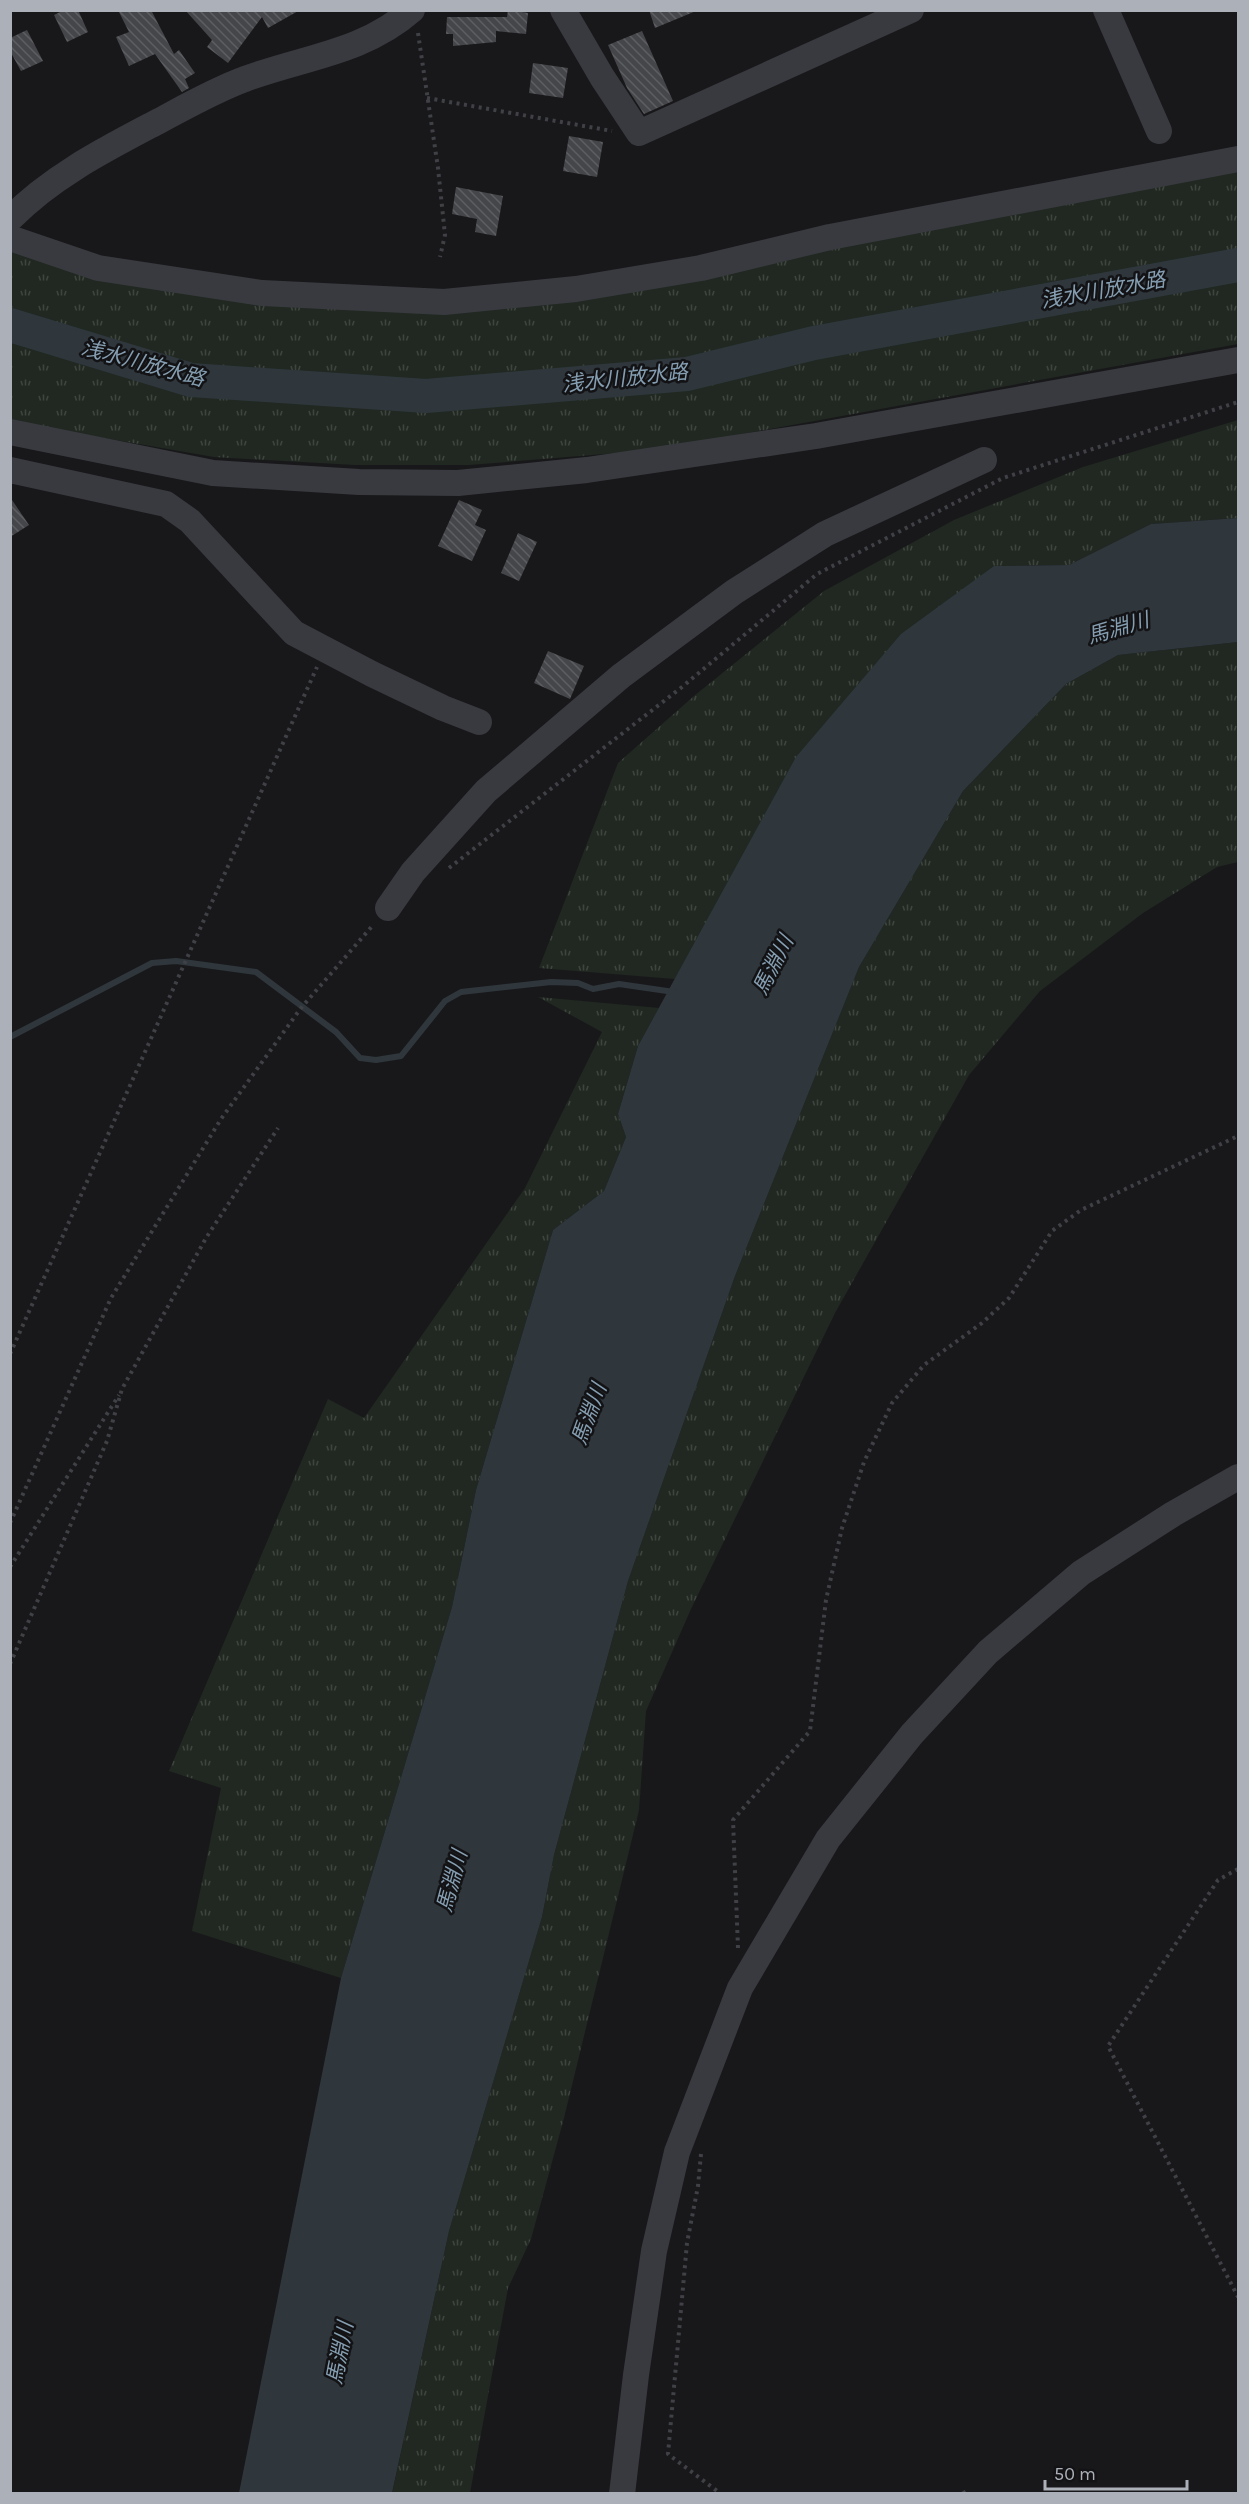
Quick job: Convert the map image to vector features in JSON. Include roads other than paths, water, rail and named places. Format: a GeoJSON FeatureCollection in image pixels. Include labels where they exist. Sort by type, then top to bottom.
{"type":"FeatureCollection","features":[{"type":"Feature","properties":{"kind":"street"},"geometry":{"type":"LineString","coordinates":[[563,10],[602,77],[639,133],[911,10]]}},
{"type":"Feature","properties":{"kind":"street"},"geometry":{"type":"LineString","coordinates":[[1106,10],[1159,131]]}},
{"type":"Feature","properties":{"kind":"street"},"geometry":{"type":"LineString","coordinates":[[10,219],[54,182],[93,156],[193,103],[243,80],[360,44],[396,25],[411,12]]}},
{"type":"Feature","properties":{"kind":"street"},"geometry":{"type":"LineString","coordinates":[[10,238],[99,268],[262,293],[444,302],[576,289],[701,268],[830,237],[1239,159]]}},
{"type":"Feature","properties":{"kind":"street"},"geometry":{"type":"LineString","coordinates":[[10,432],[213,473],[359,482],[458,483],[587,470],[816,436],[1239,360]]}},
{"type":"Feature","properties":{"kind":"street"},"geometry":{"type":"LineString","coordinates":[[388,908],[413,872],[486,791],[621,676],[734,592],[825,534],[984,460]]}},
{"type":"Feature","properties":{"kind":"street"},"geometry":{"type":"LineString","coordinates":[[10,470],[166,504],[189,521],[294,633],[443,708],[479,722]]}},
{"type":"Feature","properties":{"kind":"street"},"geometry":{"type":"LineString","coordinates":[[622,2493],[654,2251],[677,2152],[740,1988],[822,1849],[912,1734],[988,1652],[1081,1573],[1173,1514],[1239,1478]]}},
{"type":"Feature","properties":{"kind":"water","name":"馬淵川"},"geometry":{"type":"Polygon","coordinates":[[[1238,518],[1238,642],[1118,655],[1066,684],[963,791],[859,967],[735,1276],[628,1581],[554,1855],[542,1917],[449,2231],[392,2493],[239,2493],[341,1978],[452,1607],[476,1490],[553,1230],[604,1191],[626,1137],[618,1114],[638,1046],[796,757],[901,634],[994,566],[1069,565],[1151,524],[1238,518]]]}},
{"type":"Feature","properties":{"kind":"waterway","name":"浅水川放水路"},"geometry":{"type":"LineString","coordinates":[[10,325],[191,380],[426,396],[687,374],[814,343],[1238,265]]}},
{"type":"Feature","properties":{"kind":"waterway"},"geometry":{"type":"LineString","coordinates":[[10,1037],[152,963],[176,961],[256,972],[336,1032],[360,1058],[376,1060],[401,1056],[445,1001],[461,992],[551,982],[578,983],[593,989],[619,984],[674,992]]}}]}
